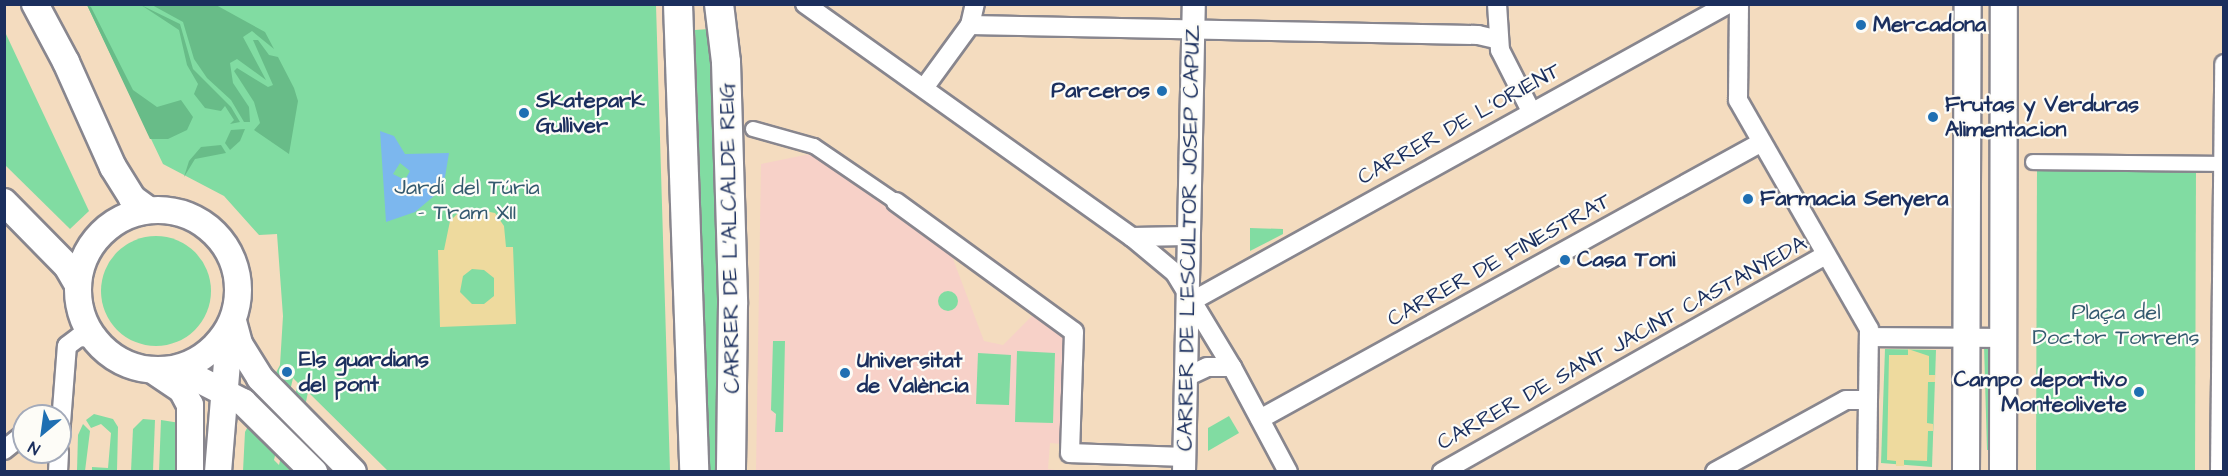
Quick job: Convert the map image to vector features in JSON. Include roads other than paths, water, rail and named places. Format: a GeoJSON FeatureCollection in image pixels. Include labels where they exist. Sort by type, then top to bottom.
{"type":"FeatureCollection","features":[{"type":"Feature","properties":{"kind":"main road"},"geometry":{"type":"LineString","coordinates":[[35,4],[66,62],[113,167],[132,198],[146,208],[185,214],[215,233],[229,252],[237,274],[238,298],[231,324],[218,471]]}},
{"type":"Feature","properties":{"kind":"main road","name":"CARRER DE L'ALCALDE REIG"},"geometry":{"type":"LineString","coordinates":[[678,4],[694,471]]}},
{"type":"Feature","properties":{"kind":"main road"},"geometry":{"type":"LineString","coordinates":[[1966,471],[1968,4]]}},
{"type":"Feature","properties":{"kind":"main road"},"geometry":{"type":"LineString","coordinates":[[2003,471],[2004,4]]}},
{"type":"Feature","properties":{"kind":"main road","name":"CARRER DE L'ALCALDE REIG"},"geometry":{"type":"LineString","coordinates":[[724,5],[733,304],[731,471]]}},
{"type":"Feature","properties":{"kind":"main road"},"geometry":{"type":"LineString","coordinates":[[4,202],[67,266],[77,283],[81,315],[93,338],[125,363],[158,370],[225,390],[255,413],[314,471]]}},
{"type":"Feature","properties":{"kind":"main road"},"geometry":{"type":"LineString","coordinates":[[77,283],[87,251],[98,235],[113,222],[146,208]]}},
{"type":"Feature","properties":{"kind":"main road"},"geometry":{"type":"LineString","coordinates":[[158,370],[203,357],[231,324]]}},
{"type":"Feature","properties":{"kind":"main road"},"geometry":{"type":"LineString","coordinates":[[231,324],[248,361],[268,388],[353,471]]}},
{"type":"Feature","properties":{"kind":"main road"},"geometry":{"type":"LineString","coordinates":[[158,370],[182,390],[190,405],[190,471]]}},
{"type":"Feature","properties":{"kind":"street"},"geometry":{"type":"LineString","coordinates":[[805,4],[1132,237],[1190,286],[1288,471]]}},
{"type":"Feature","properties":{"kind":"street"},"geometry":{"type":"LineString","coordinates":[[924,88],[970,25],[975,4]]}},
{"type":"Feature","properties":{"kind":"street","name":"CARRER DE L'ESCULTOR JOSEP CAPUZ"},"geometry":{"type":"LineString","coordinates":[[1184,464],[1190,286],[1188,236],[1194,4]]}},
{"type":"Feature","properties":{"kind":"street"},"geometry":{"type":"LineString","coordinates":[[1497,4],[1496,39],[1531,111]]}},
{"type":"Feature","properties":{"kind":"street","name":"CARRER DE L’ORIENT"},"geometry":{"type":"LineString","coordinates":[[1190,286],[1214,287],[1728,4]]}},
{"type":"Feature","properties":{"kind":"street"},"geometry":{"type":"LineString","coordinates":[[1739,4],[1737,93],[1760,143],[1867,322],[1869,337],[1867,470]]}},
{"type":"Feature","properties":{"kind":"street"},"geometry":{"type":"LineString","coordinates":[[970,25],[1194,27],[1478,35],[1496,39]]}},
{"type":"Feature","properties":{"kind":"street"},"geometry":{"type":"LineString","coordinates":[[2220,471],[2223,64]]}},
{"type":"Feature","properties":{"kind":"street"},"geometry":{"type":"LineString","coordinates":[[753,129],[814,146],[896,202],[1074,332],[1070,453],[1184,464]]}},
{"type":"Feature","properties":{"kind":"street","name":"CARRER DE FINESTRAT"},"geometry":{"type":"LineString","coordinates":[[1260,419],[1760,143]]}},
{"type":"Feature","properties":{"kind":"street"},"geometry":{"type":"LineString","coordinates":[[2033,162],[2222,164]]}},
{"type":"Feature","properties":{"kind":"street"},"geometry":{"type":"LineString","coordinates":[[1132,237],[1188,236]]}},
{"type":"Feature","properties":{"kind":"street","name":"CARRER DE SANT JACINT CASTANYEDA"},"geometry":{"type":"LineString","coordinates":[[1442,471],[1826,255]]}},
{"type":"Feature","properties":{"kind":"street"},"geometry":{"type":"LineString","coordinates":[[1190,286],[1201,283],[1214,287]]}},
{"type":"Feature","properties":{"kind":"street"},"geometry":{"type":"LineString","coordinates":[[62,403],[67,346],[79,337],[93,338]]}},
{"type":"Feature","properties":{"kind":"street"},"geometry":{"type":"LineString","coordinates":[[1869,337],[2002,338]]}},
{"type":"Feature","properties":{"kind":"street"},"geometry":{"type":"LineString","coordinates":[[1186,377],[1208,367],[1232,367]]}},
{"type":"Feature","properties":{"kind":"street"},"geometry":{"type":"LineString","coordinates":[[1715,471],[1846,400],[1867,400]]}},
{"type":"Feature","properties":{"kind":"water"},"geometry":{"type":"Polygon","coordinates":[[[380,131],[394,136],[405,154],[449,153],[445,177],[434,196],[415,212],[386,222],[380,131]],[[400,163],[393,174],[405,180],[410,171],[400,163]]]}},
{"type":"Feature","properties":{"kind":"place","name":"Mercadona"},"geometry":{"type":"Point","coordinates":[1861,25]}},
{"type":"Feature","properties":{"kind":"place","name":"Parceros"},"geometry":{"type":"Point","coordinates":[1162,91]}},
{"type":"Feature","properties":{"kind":"place","name":"Skatepark Gulliver"},"geometry":{"type":"Point","coordinates":[524,113]}},
{"type":"Feature","properties":{"kind":"place","name":"Frutas y Verduras Alimentacion"},"geometry":{"type":"Point","coordinates":[1933,117]}},
{"type":"Feature","properties":{"kind":"place","name":"Farmacia Senyera"},"geometry":{"type":"Point","coordinates":[1748,199]}},
{"type":"Feature","properties":{"kind":"place","name":"Casa Toni"},"geometry":{"type":"Point","coordinates":[1565,260]}},
{"type":"Feature","properties":{"kind":"place","name":"Els guardians del pont"},"geometry":{"type":"Point","coordinates":[287,372]}},
{"type":"Feature","properties":{"kind":"place","name":"Universitat de València"},"geometry":{"type":"Point","coordinates":[845,373]}},
{"type":"Feature","properties":{"kind":"place","name":"Campo deportivo Monteolivete"},"geometry":{"type":"Point","coordinates":[2139,392]}},
{"type":"Feature","properties":{"kind":"park label","name":"Jardí del Túria - Tram XII"},"geometry":{"type":"Point","coordinates":[467,200]}},
{"type":"Feature","properties":{"kind":"park label","name":"Plaça del Doctor Torrens"},"geometry":{"type":"Point","coordinates":[2116,324]}}]}
